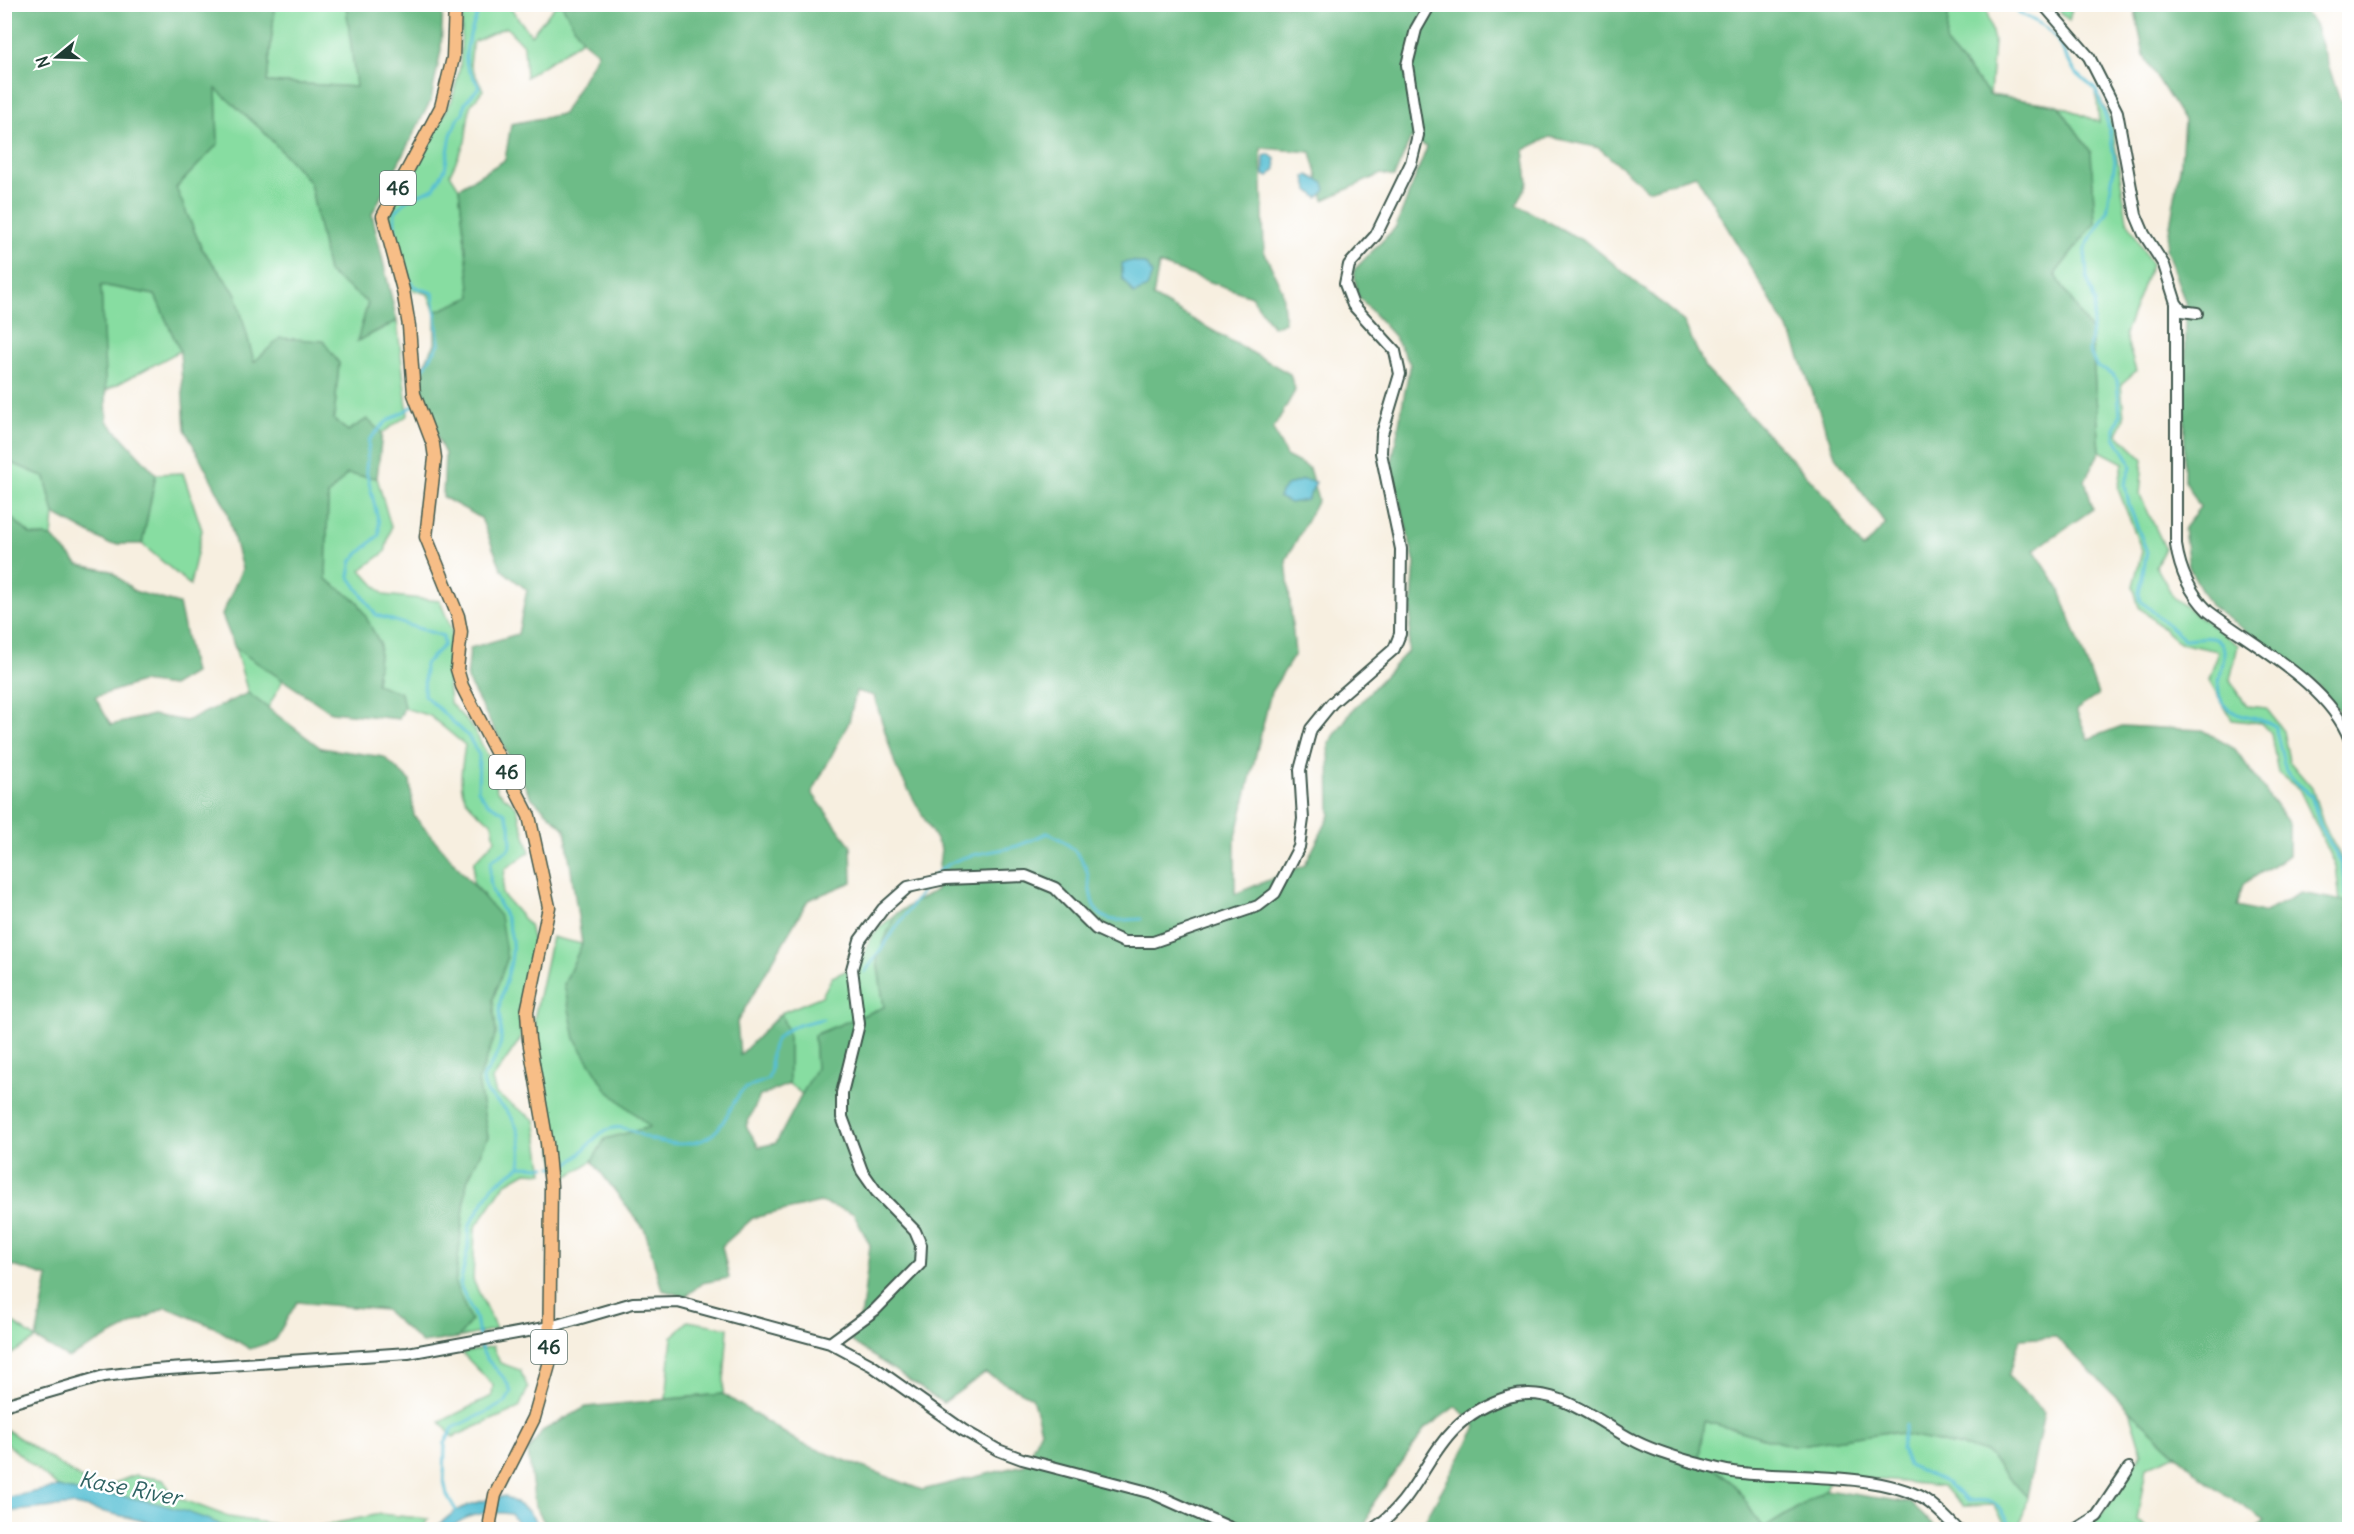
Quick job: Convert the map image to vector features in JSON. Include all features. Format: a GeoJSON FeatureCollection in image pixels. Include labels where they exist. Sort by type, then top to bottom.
{"type":"FeatureCollection","features":[{"type":"Feature","properties":{"kind":"main road","name":"46"},"geometry":{"type":"LineString","coordinates":[[455,4],[453,58],[441,107],[383,216],[403,290],[409,326],[414,394],[435,458],[426,537],[458,616],[461,632],[457,669],[462,686],[529,816],[549,907],[547,926],[527,1012],[529,1040],[547,1143],[551,1186],[550,1327],[546,1383],[534,1418],[495,1495],[491,1526]]}},
{"type":"Feature","properties":{"kind":"street"},"geometry":{"type":"LineString","coordinates":[[2043,4],[2089,57],[2117,112],[2136,215],[2144,234],[2164,265],[2176,303],[2175,522],[2176,545],[2181,570],[2198,600],[2303,679],[2328,705],[2349,736]]}},
{"type":"Feature","properties":{"kind":"street"},"geometry":{"type":"LineString","coordinates":[[830,1343],[875,1310],[920,1264],[921,1245],[915,1231],[876,1191],[862,1171],[842,1117],[842,1093],[859,1023],[852,969],[860,940],[883,909],[908,887],[945,879],[1026,876],[1054,888],[1096,929],[1124,942],[1153,942],[1258,906],[1275,893],[1299,847],[1303,819],[1300,770],[1311,729],[1332,703],[1394,649],[1400,634],[1401,549],[1381,453],[1382,434],[1400,374],[1395,351],[1353,306],[1345,284],[1349,265],[1376,235],[1411,163],[1418,135],[1407,65],[1416,29],[1428,8]]}},
{"type":"Feature","properties":{"kind":"street"},"geometry":{"type":"LineString","coordinates":[[2176,303],[2182,311],[2198,313]]}},
{"type":"Feature","properties":{"kind":"street"},"geometry":{"type":"LineString","coordinates":[[4,1405],[104,1376],[154,1370],[408,1353],[550,1327],[633,1303],[678,1302],[830,1343],[871,1365],[963,1430],[998,1450],[1022,1459],[1152,1493],[1235,1530]]}},
{"type":"Feature","properties":{"kind":"street"},"geometry":{"type":"LineString","coordinates":[[1372,1530],[1402,1503],[1448,1433],[1468,1414],[1500,1400],[1524,1395],[1563,1401],[1586,1411],[1634,1441],[1664,1454],[1700,1464],[1740,1473],[1768,1473],[1854,1481],[1906,1491],[1924,1500],[1958,1530]]}},
{"type":"Feature","properties":{"kind":"street"},"geometry":{"type":"LineString","coordinates":[[2075,1530],[2097,1516],[2129,1468]]}},
{"type":"Feature","properties":{"kind":"green space"},"geometry":{"type":"Polygon","coordinates":[[[4,5],[275,5],[267,82],[356,87],[346,5],[443,5],[441,50],[431,100],[372,214],[397,321],[357,341],[368,303],[328,272],[310,182],[262,130],[216,89],[218,144],[176,188],[202,249],[236,294],[254,362],[280,338],[323,341],[339,363],[334,420],[348,431],[367,419],[382,433],[377,478],[347,474],[328,495],[326,579],[358,602],[380,644],[376,684],[401,693],[404,708],[399,719],[331,712],[235,648],[222,615],[242,569],[226,508],[185,429],[180,351],[155,295],[101,285],[107,421],[156,474],[142,544],[109,544],[54,514],[45,477],[5,460],[4,5]]]}},
{"type":"Feature","properties":{"kind":"green space"},"geometry":{"type":"Polygon","coordinates":[[[275,5],[346,5],[357,87],[267,82],[275,5]]]}},
{"type":"Feature","properties":{"kind":"green space"},"geometry":{"type":"Polygon","coordinates":[[[463,5],[508,5],[531,35],[556,5],[562,5],[582,40],[526,77],[524,46],[506,27],[473,42],[470,64],[483,90],[470,106],[465,142],[450,174],[459,188],[472,297],[435,312],[428,294],[408,289],[388,222],[393,205],[452,100],[460,67],[463,5]]]}},
{"type":"Feature","properties":{"kind":"green space"},"geometry":{"type":"Polygon","coordinates":[[[562,5],[1949,5],[1946,44],[1990,95],[2058,105],[2091,152],[2095,223],[2055,274],[2091,331],[2100,451],[2085,480],[2093,509],[2034,550],[2059,588],[2098,695],[2076,710],[2088,739],[2122,726],[2202,730],[2235,749],[2289,824],[2289,855],[2243,884],[2237,907],[2263,913],[2301,893],[2349,902],[2350,962],[2347,967],[2350,973],[2349,1529],[2255,1529],[2265,1521],[2208,1483],[2129,1410],[2056,1337],[2020,1339],[2008,1376],[2044,1412],[2027,1497],[1986,1452],[1889,1432],[1793,1446],[1704,1421],[1699,1457],[1735,1485],[1763,1529],[1420,1529],[1477,1427],[1456,1406],[1426,1428],[1372,1505],[1364,1529],[548,1529],[535,1506],[528,1451],[542,1431],[586,1407],[723,1394],[800,1443],[922,1490],[1024,1465],[1041,1430],[1032,1397],[985,1373],[943,1403],[851,1341],[862,1312],[870,1245],[853,1213],[820,1202],[753,1218],[722,1246],[729,1278],[702,1283],[685,1297],[662,1290],[645,1230],[592,1161],[605,1139],[650,1127],[607,1090],[575,1039],[564,984],[582,944],[565,829],[531,797],[467,679],[470,648],[518,634],[527,590],[502,570],[481,518],[443,497],[445,454],[423,406],[418,376],[435,344],[435,312],[471,297],[459,188],[505,160],[511,124],[563,114],[598,53],[582,40],[562,5]],[[1550,137],[1524,150],[1528,182],[1517,205],[1591,245],[1684,322],[1705,368],[1828,498],[1863,549],[1886,524],[1836,458],[1793,338],[1696,175],[1648,190],[1599,148],[1550,137]],[[1411,138],[1394,177],[1381,174],[1324,200],[1311,152],[1261,148],[1264,251],[1282,290],[1285,322],[1273,327],[1251,296],[1159,264],[1153,297],[1290,374],[1295,391],[1273,429],[1286,456],[1309,468],[1318,500],[1286,560],[1295,654],[1271,692],[1235,841],[1235,894],[1305,865],[1330,815],[1329,743],[1351,712],[1408,651],[1415,563],[1391,467],[1410,364],[1394,336],[1357,295],[1354,270],[1396,227],[1427,147],[1411,138]],[[856,691],[849,722],[812,793],[851,846],[852,882],[808,900],[737,1022],[740,1055],[781,1013],[789,1037],[789,1084],[760,1096],[746,1126],[759,1147],[776,1143],[816,1068],[814,1035],[884,1007],[877,959],[895,914],[936,890],[941,849],[896,767],[874,696],[856,691]]]}},
{"type":"Feature","properties":{"kind":"green space"},"geometry":{"type":"Polygon","coordinates":[[[1949,5],[1983,5],[1986,7],[1994,41],[1990,95],[1946,44],[1949,5]]]}},
{"type":"Feature","properties":{"kind":"green space"},"geometry":{"type":"Polygon","coordinates":[[[2054,5],[2071,5],[2069,21],[2054,5]]]}},
{"type":"Feature","properties":{"kind":"green space"},"geometry":{"type":"Polygon","coordinates":[[[2134,5],[2297,5],[2315,24],[2340,101],[2349,102],[2348,722],[2315,682],[2210,605],[2189,567],[2184,528],[2200,507],[2184,478],[2186,305],[2166,249],[2181,162],[2184,121],[2144,56],[2134,5]]]}},
{"type":"Feature","properties":{"kind":"green space"},"geometry":{"type":"Polygon","coordinates":[[[216,88],[262,130],[310,182],[328,272],[368,302],[358,341],[397,321],[408,415],[382,433],[367,420],[348,431],[334,420],[339,363],[254,362],[236,294],[202,249],[176,188],[218,144],[216,88]]]}},
{"type":"Feature","properties":{"kind":"green space"},"geometry":{"type":"Polygon","coordinates":[[[2096,90],[2112,123],[2127,220],[2151,264],[2125,334],[2136,371],[2121,384],[2124,417],[2118,434],[2143,459],[2140,495],[2165,548],[2156,566],[2174,598],[2238,645],[2230,680],[2247,706],[2266,708],[2283,730],[2289,761],[2312,788],[2323,823],[2346,867],[2349,902],[2340,901],[2336,866],[2299,789],[2278,773],[2271,734],[2261,723],[2232,720],[2209,680],[2218,651],[2179,643],[2139,607],[2133,586],[2142,551],[2118,489],[2123,463],[2100,451],[2091,331],[2055,274],[2095,223],[2091,152],[2058,105],[2099,122],[2096,90]]]}},
{"type":"Feature","properties":{"kind":"green space"},"geometry":{"type":"Polygon","coordinates":[[[101,285],[155,295],[180,351],[105,391],[101,285]]]}},
{"type":"Feature","properties":{"kind":"green space"},"geometry":{"type":"Polygon","coordinates":[[[5,460],[45,477],[54,514],[52,537],[31,535],[5,512],[5,460]]]}},
{"type":"Feature","properties":{"kind":"green space"},"geometry":{"type":"Polygon","coordinates":[[[183,473],[202,530],[190,585],[142,544],[156,474],[183,473]]]}},
{"type":"Feature","properties":{"kind":"green space"},"geometry":{"type":"Polygon","coordinates":[[[347,474],[377,478],[391,527],[385,552],[361,570],[384,595],[440,601],[452,631],[447,672],[450,703],[473,728],[489,758],[497,791],[516,806],[530,852],[505,869],[502,894],[529,925],[534,946],[519,1011],[521,1038],[492,1080],[496,1094],[535,1120],[543,1173],[526,1172],[505,1184],[475,1228],[473,1280],[496,1329],[458,1338],[471,1321],[455,1285],[467,1181],[488,1137],[478,1081],[496,1034],[493,999],[507,959],[483,894],[473,883],[474,862],[495,840],[492,823],[471,806],[462,790],[461,771],[465,745],[430,716],[404,708],[401,693],[376,684],[380,644],[358,602],[326,579],[328,495],[347,474]]]}},
{"type":"Feature","properties":{"kind":"green space"},"geometry":{"type":"Polygon","coordinates":[[[5,512],[31,535],[52,537],[79,565],[111,571],[134,591],[179,604],[194,673],[172,686],[141,682],[95,697],[111,725],[153,715],[186,721],[248,693],[321,748],[384,757],[410,781],[414,816],[500,916],[507,959],[493,999],[496,1034],[478,1081],[488,1137],[467,1181],[455,1284],[471,1321],[458,1338],[422,1343],[385,1310],[297,1302],[274,1341],[250,1349],[216,1328],[166,1307],[68,1358],[36,1339],[48,1277],[4,1263],[5,512]]]}},
{"type":"Feature","properties":{"kind":"green space"},"geometry":{"type":"Polygon","coordinates":[[[235,648],[283,680],[268,708],[248,693],[235,648]]]}},
{"type":"Feature","properties":{"kind":"green space"},"geometry":{"type":"Polygon","coordinates":[[[895,914],[877,959],[884,1007],[814,1035],[816,1068],[802,1094],[789,1084],[789,1037],[781,1013],[822,996],[832,977],[859,965],[872,935],[895,914]]]}},
{"type":"Feature","properties":{"kind":"green space"},"geometry":{"type":"Polygon","coordinates":[[[552,937],[582,944],[564,984],[607,1090],[651,1127],[606,1139],[592,1161],[558,1183],[534,1019],[552,937]]]}},
{"type":"Feature","properties":{"kind":"green space"},"geometry":{"type":"Polygon","coordinates":[[[5,1317],[36,1339],[5,1358],[5,1317]]]}},
{"type":"Feature","properties":{"kind":"green space"},"geometry":{"type":"Polygon","coordinates":[[[688,1321],[728,1328],[723,1394],[666,1399],[672,1337],[688,1321]]]}},
{"type":"Feature","properties":{"kind":"green space"},"geometry":{"type":"Polygon","coordinates":[[[493,1346],[500,1363],[520,1370],[528,1388],[519,1408],[453,1437],[440,1422],[492,1396],[493,1385],[462,1353],[493,1346]]]}},
{"type":"Feature","properties":{"kind":"green space"},"geometry":{"type":"Polygon","coordinates":[[[2129,1410],[2176,1454],[2146,1467],[2137,1520],[2148,1529],[2086,1530],[2101,1516],[2142,1453],[2129,1410]]]}},
{"type":"Feature","properties":{"kind":"green space"},"geometry":{"type":"Polygon","coordinates":[[[1704,1421],[1793,1446],[1889,1432],[1986,1452],[2027,1497],[2020,1529],[2008,1529],[1994,1505],[1964,1506],[1942,1486],[1831,1475],[1826,1490],[1763,1529],[1735,1485],[1699,1457],[1704,1421]]]}},
{"type":"Feature","properties":{"kind":"green space"},"geometry":{"type":"Polygon","coordinates":[[[7,1430],[94,1487],[107,1486],[135,1475],[164,1480],[173,1496],[229,1517],[300,1529],[231,1529],[186,1513],[115,1495],[77,1493],[58,1487],[5,1442],[7,1430]]]}},
{"type":"Feature","properties":{"kind":"green space"},"geometry":{"type":"Polygon","coordinates":[[[1826,1490],[1911,1503],[1936,1529],[1763,1529],[1826,1490]]]}},
{"type":"Feature","properties":{"kind":"green space"},"geometry":{"type":"Polygon","coordinates":[[[380,1514],[429,1519],[421,1529],[307,1529],[380,1514]]]}},
{"type":"Feature","properties":{"kind":"water"},"geometry":{"type":"Polygon","coordinates":[[[1269,154],[1275,159],[1276,169],[1268,177],[1264,175],[1264,156],[1269,154]]]}},
{"type":"Feature","properties":{"kind":"water"},"geometry":{"type":"Polygon","coordinates":[[[1308,175],[1324,183],[1326,190],[1318,198],[1308,189],[1305,177],[1308,175]]]}},
{"type":"Feature","properties":{"kind":"water"},"geometry":{"type":"Polygon","coordinates":[[[1132,261],[1147,265],[1152,274],[1147,288],[1134,294],[1122,278],[1122,263],[1132,261]]]}},
{"type":"Feature","properties":{"kind":"water"},"geometry":{"type":"Polygon","coordinates":[[[1302,480],[1316,482],[1307,500],[1290,503],[1278,497],[1286,486],[1302,480]]]}},
{"type":"Feature","properties":{"kind":"water"},"geometry":{"type":"Polygon","coordinates":[[[58,1487],[79,1492],[127,1497],[157,1504],[231,1529],[177,1529],[75,1505],[5,1512],[5,1498],[58,1487]]]}},
{"type":"Feature","properties":{"kind":"water"},"geometry":{"type":"Polygon","coordinates":[[[505,1496],[527,1510],[542,1529],[521,1529],[511,1514],[495,1513],[471,1516],[450,1529],[434,1530],[450,1515],[466,1506],[505,1496]]]}},
{"type":"Feature","properties":{"kind":"waterway"},"geometry":{"type":"LineString","coordinates":[[420,395],[420,374],[439,344],[433,293],[413,286],[409,278],[397,240],[395,212],[408,199],[434,188],[445,169],[451,135],[457,120],[463,113],[465,103],[479,87],[468,69],[466,52],[482,4]]}},
{"type":"Feature","properties":{"kind":"waterway"},"geometry":{"type":"LineString","coordinates":[[2015,4],[2018,12],[2044,26],[2056,38],[2075,72],[2096,90],[2108,124],[2115,161],[2107,212],[2085,248],[2087,277],[2095,303],[2089,351],[2097,367],[2113,374],[2117,381],[2120,415],[2115,427],[2115,437],[2129,460],[2131,468],[2125,484],[2129,505],[2147,552],[2139,593],[2141,601],[2184,639],[2209,637],[2220,641],[2224,647],[2219,684],[2222,701],[2228,708],[2240,715],[2275,726],[2284,764],[2291,778],[2311,795],[2320,825],[2342,865],[2346,895],[2350,896]]}},
{"type":"Feature","properties":{"kind":"waterway"},"geometry":{"type":"LineString","coordinates":[[415,405],[386,422],[369,440],[366,470],[379,523],[379,535],[352,560],[349,576],[376,615],[443,636],[444,645],[425,664],[424,695],[468,736],[479,755],[478,790],[486,802],[505,813],[510,825],[511,845],[507,851],[491,861],[490,874],[493,893],[508,923],[512,953],[499,1007],[500,1047],[483,1078],[483,1083],[487,1091],[509,1114],[517,1128],[521,1143],[520,1166]]}},
{"type":"Feature","properties":{"kind":"waterway"},"geometry":{"type":"LineString","coordinates":[[931,879],[950,863],[960,859],[1017,846],[1047,833],[1065,843],[1085,865],[1094,905],[1102,916],[1116,920],[1141,919]]}},
{"type":"Feature","properties":{"kind":"waterway"},"geometry":{"type":"LineString","coordinates":[[865,972],[925,887]]}},
{"type":"Feature","properties":{"kind":"waterway"},"geometry":{"type":"LineString","coordinates":[[552,1167],[568,1164],[597,1137],[610,1129],[628,1129],[650,1139],[667,1143],[685,1144],[705,1139],[718,1129],[743,1090],[768,1079],[773,1046],[777,1039],[790,1028],[823,1019]]}},
{"type":"Feature","properties":{"kind":"waterway"},"geometry":{"type":"LineString","coordinates":[[479,1337],[477,1322],[460,1285],[468,1248],[469,1226],[493,1186],[520,1166],[546,1167]]}},
{"type":"Feature","properties":{"kind":"waterway"},"geometry":{"type":"LineString","coordinates":[[457,1512],[447,1495],[444,1480],[445,1443],[453,1428],[505,1403],[511,1392],[504,1378],[485,1357],[480,1343]]}},
{"type":"Feature","properties":{"kind":"waterway"},"geometry":{"type":"LineString","coordinates":[[1905,1425],[1901,1449],[1908,1465],[1947,1483],[1968,1501],[1992,1502],[2004,1514],[2013,1530]]}},
{"type":"Feature","properties":{"kind":"water label","name":"Kase River"},"geometry":{"type":"Point","coordinates":[130,1488]}}]}
